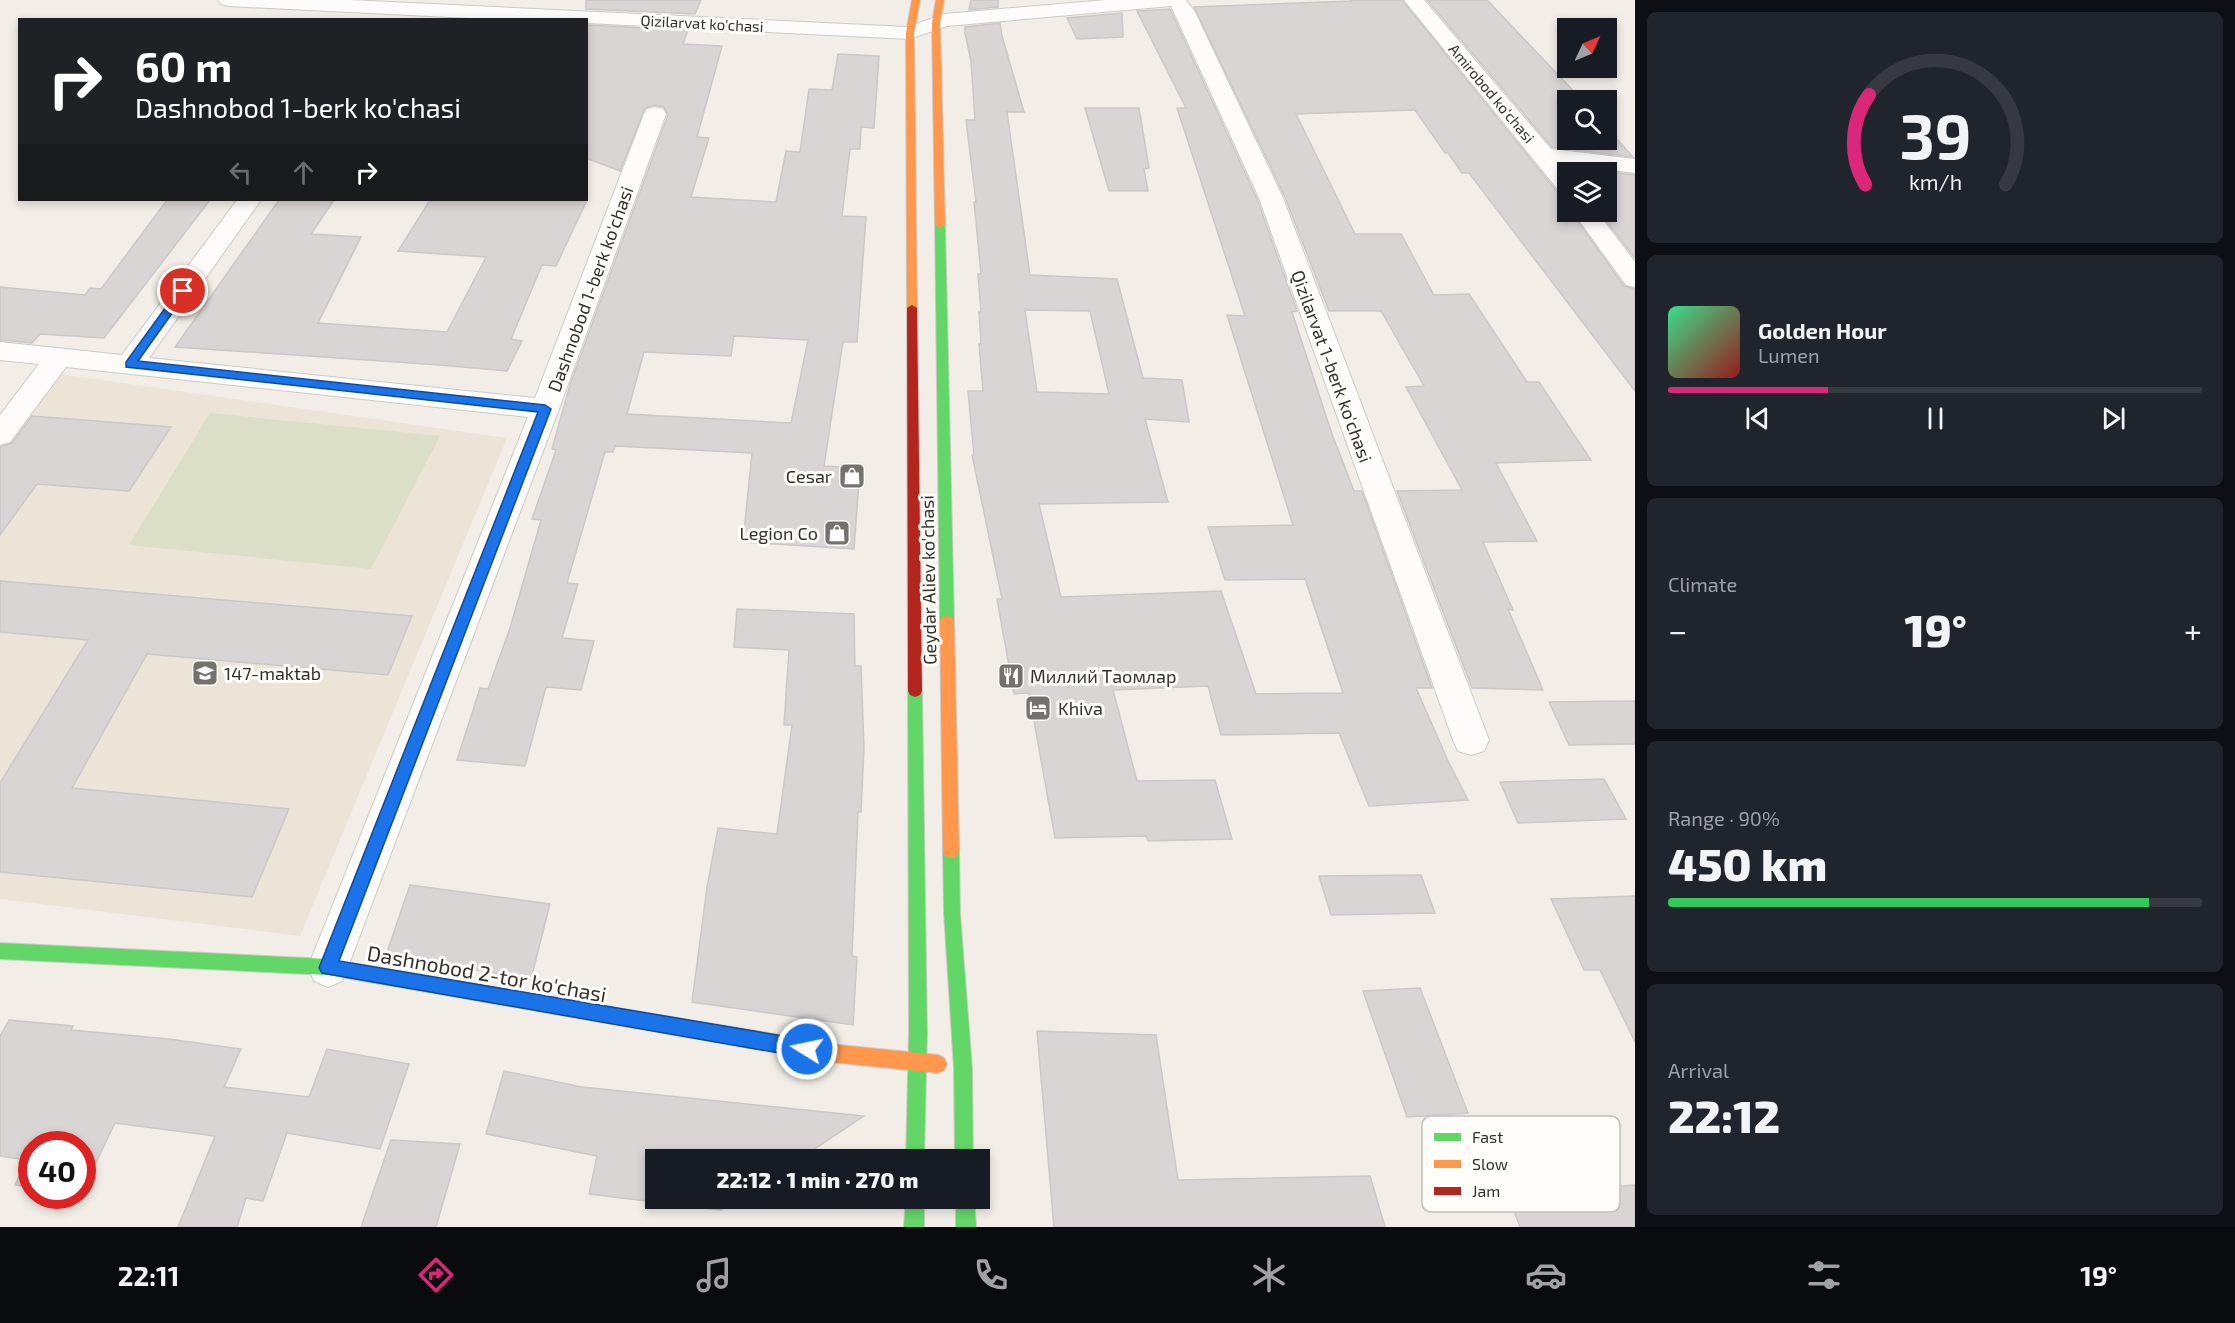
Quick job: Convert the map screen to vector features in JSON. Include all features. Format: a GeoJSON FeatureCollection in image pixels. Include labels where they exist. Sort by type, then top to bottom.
{"type":"FeatureCollection","features":[{"type":"Feature","properties":{"kind":"main road","name":"Geydar Aliev ko'chasi"},"geometry":{"type":"LineString","coordinates":[[915,1149],[917,1060],[910,33],[916,0]]}},
{"type":"Feature","properties":{"kind":"main road","name":"Geydar Aliev ko'chasi"},"geometry":{"type":"LineString","coordinates":[[940,0],[936,23],[952,913],[963,1068],[964,1149]]}},
{"type":"Feature","properties":{"kind":"main road","name":"Dashnobod 2-tor ko'chasi"},"geometry":{"type":"LineString","coordinates":[[0,951],[328,968],[830,1053],[917,1060],[963,1068]]}},
{"type":"Feature","properties":{"kind":"main road"},"geometry":{"type":"LineString","coordinates":[[914,1227],[915,1209]]}},
{"type":"Feature","properties":{"kind":"main road"},"geometry":{"type":"LineString","coordinates":[[965,1209],[966,1227]]}},
{"type":"Feature","properties":{"kind":"street","name":"Qizilarvat ko'chasi"},"geometry":{"type":"LineString","coordinates":[[228,0],[384,14],[495,18]]}},
{"type":"Feature","properties":{"kind":"street","name":"Qizilarvat ko'chasi"},"geometry":{"type":"LineString","coordinates":[[588,21],[910,33],[936,23],[1175,0]]}},
{"type":"Feature","properties":{"kind":"street","name":"Qizilarvat 1-berk ko'chasi"},"geometry":{"type":"LineString","coordinates":[[1175,0],[1185,12],[1271,198],[1471,740]]}},
{"type":"Feature","properties":{"kind":"street","name":"Amirobod ko'chasi"},"geometry":{"type":"LineString","coordinates":[[1414,0],[1557,172]]}},
{"type":"Feature","properties":{"kind":"street","name":"Dashnobod 1-berk ko'chasi"},"geometry":{"type":"LineString","coordinates":[[328,968],[545,409],[655,114]]}},
{"type":"Feature","properties":{"kind":"street"},"geometry":{"type":"LineString","coordinates":[[1544,155],[1635,166]]}},
{"type":"Feature","properties":{"kind":"street"},"geometry":{"type":"LineString","coordinates":[[130,364],[248,201]]}},
{"type":"Feature","properties":{"kind":"street"},"geometry":{"type":"LineString","coordinates":[[1593,222],[1635,279]]}},
{"type":"Feature","properties":{"kind":"street"},"geometry":{"type":"LineString","coordinates":[[0,351],[545,409]]}},
{"type":"Feature","properties":{"kind":"street"},"geometry":{"type":"LineString","coordinates":[[0,435],[59,357]]}},
{"type":"Feature","properties":{"kind":"shaded area","name":"147-maktab"},"geometry":{"type":"Polygon","coordinates":[[[53,373],[507,438],[300,936],[0,899],[0,447],[53,373]]]}},
{"type":"Feature","properties":{"kind":"green space"},"geometry":{"type":"Polygon","coordinates":[[[210,413],[440,436],[371,569],[129,545],[210,413]]]}},
{"type":"Feature","properties":{"kind":"building"},"geometry":{"type":"Polygon","coordinates":[[[586,0],[701,0],[695,14],[586,9],[586,0]]]}},
{"type":"Feature","properties":{"kind":"building"},"geometry":{"type":"Polygon","coordinates":[[[971,0],[998,0],[998,7],[969,10],[971,0]]]}},
{"type":"Feature","properties":{"kind":"building"},"geometry":{"type":"Polygon","coordinates":[[[1402,0],[1557,192],[1557,222],[1578,222],[1624,286],[1635,289],[1635,391],[1469,173],[1462,173],[1415,110],[1296,114],[1355,234],[1401,234],[1434,295],[1469,294],[1527,382],[1539,382],[1591,460],[1496,463],[1537,541],[1483,542],[1513,610],[1508,609],[1543,690],[1472,688],[1397,491],[1462,490],[1406,387],[1424,386],[1381,311],[1329,311],[1285,197],[1194,7],[1402,0]]]}},
{"type":"Feature","properties":{"kind":"building"},"geometry":{"type":"Polygon","coordinates":[[[1427,0],[1487,0],[1557,74],[1557,78],[1561,78],[1572,90],[1557,90],[1557,148],[1552,147],[1427,0]]]}},
{"type":"Feature","properties":{"kind":"building"},"geometry":{"type":"Polygon","coordinates":[[[1170,9],[1257,199],[1297,311],[1292,312],[1332,434],[1354,491],[1362,491],[1432,688],[1416,688],[1468,800],[1369,806],[1339,733],[1221,735],[1208,686],[1113,690],[1137,781],[1215,780],[1232,839],[1148,841],[1146,836],[1055,838],[1029,693],[1014,694],[997,599],[1002,599],[972,455],[974,455],[968,391],[983,391],[979,344],[981,344],[979,312],[981,312],[978,274],[981,274],[974,202],[976,202],[966,120],[975,120],[971,61],[965,27],[1000,23],[1024,112],[1007,112],[1030,275],[1117,279],[1143,378],[1182,380],[1189,422],[1145,419],[1168,502],[1039,504],[1061,597],[1221,591],[1256,694],[1343,693],[1305,579],[1225,580],[1208,527],[1293,525],[1227,315],[1245,316],[1177,108],[1186,108],[1137,11],[1170,9]],[[1025,310],[1037,392],[1109,394],[1090,311],[1025,310]]]}},
{"type":"Feature","properties":{"kind":"building"},"geometry":{"type":"Polygon","coordinates":[[[1122,13],[1123,37],[1077,39],[1067,18],[1122,13]]]}},
{"type":"Feature","properties":{"kind":"building"},"geometry":{"type":"Polygon","coordinates":[[[588,25],[688,30],[683,44],[722,46],[697,137],[709,138],[691,197],[776,202],[786,151],[800,152],[809,89],[832,90],[838,54],[879,56],[874,128],[861,127],[860,149],[850,149],[842,216],[866,217],[857,342],[843,342],[824,466],[860,468],[854,549],[743,542],[752,453],[615,446],[613,452],[605,452],[567,583],[578,584],[562,638],[594,641],[581,690],[546,687],[525,766],[457,760],[480,688],[488,689],[510,628],[541,520],[532,519],[556,450],[552,449],[570,385],[668,115],[664,107],[654,105],[645,108],[620,171],[588,159],[588,25]],[[734,336],[731,356],[644,352],[627,414],[791,423],[808,340],[734,336]]]}},
{"type":"Feature","properties":{"kind":"building"},"geometry":{"type":"Polygon","coordinates":[[[1085,108],[1139,108],[1149,168],[1144,169],[1148,191],[1109,191],[1085,108]]]}},
{"type":"Feature","properties":{"kind":"building"},"geometry":{"type":"Polygon","coordinates":[[[1617,139],[1633,157],[1576,150],[1617,150],[1617,139]]]}},
{"type":"Feature","properties":{"kind":"building"},"geometry":{"type":"Polygon","coordinates":[[[1617,173],[1635,175],[1635,258],[1607,222],[1617,222],[1617,173]]]}},
{"type":"Feature","properties":{"kind":"building"},"geometry":{"type":"Polygon","coordinates":[[[166,201],[209,201],[104,338],[40,334],[32,343],[0,340],[0,287],[85,295],[90,288],[101,289],[166,201]]]}},
{"type":"Feature","properties":{"kind":"building"},"geometry":{"type":"Polygon","coordinates":[[[278,201],[333,201],[311,234],[361,237],[318,323],[447,332],[486,257],[398,251],[429,201],[587,201],[556,266],[542,265],[511,339],[522,341],[507,371],[175,347],[278,201]]]}},
{"type":"Feature","properties":{"kind":"building"},"geometry":{"type":"Polygon","coordinates":[[[32,416],[171,427],[129,491],[37,484],[0,535],[0,447],[12,443],[32,416]]]}},
{"type":"Feature","properties":{"kind":"building"},"geometry":{"type":"Polygon","coordinates":[[[0,581],[412,616],[388,675],[147,654],[72,788],[289,809],[252,897],[0,872],[0,783],[88,640],[0,632],[0,581]]]}},
{"type":"Feature","properties":{"kind":"building"},"geometry":{"type":"Polygon","coordinates":[[[737,609],[854,614],[855,666],[861,666],[864,748],[861,812],[858,812],[852,956],[857,957],[853,1025],[692,1002],[707,887],[718,828],[777,834],[792,725],[784,725],[789,650],[734,647],[737,609]]]}},
{"type":"Feature","properties":{"kind":"building"},"geometry":{"type":"Polygon","coordinates":[[[1635,701],[1635,744],[1569,745],[1549,702],[1635,701]]]}},
{"type":"Feature","properties":{"kind":"building"},"geometry":{"type":"Polygon","coordinates":[[[1604,779],[1626,819],[1518,823],[1500,782],[1604,779]]]}},
{"type":"Feature","properties":{"kind":"building"},"geometry":{"type":"Polygon","coordinates":[[[1421,875],[1435,913],[1331,915],[1319,876],[1421,875]]]}},
{"type":"Feature","properties":{"kind":"building"},"geometry":{"type":"Polygon","coordinates":[[[410,885],[550,904],[531,979],[386,955],[410,885]]]}},
{"type":"Feature","properties":{"kind":"building"},"geometry":{"type":"Polygon","coordinates":[[[1635,896],[1635,1042],[1600,970],[1584,970],[1551,899],[1635,896]]]}},
{"type":"Feature","properties":{"kind":"building"},"geometry":{"type":"Polygon","coordinates":[[[1420,988],[1468,1113],[1407,1117],[1363,991],[1420,988]]]}},
{"type":"Feature","properties":{"kind":"building"},"geometry":{"type":"Polygon","coordinates":[[[9,1020],[73,1026],[71,1030],[169,1039],[241,1049],[224,1087],[309,1097],[327,1049],[409,1064],[380,1149],[287,1133],[263,1201],[246,1198],[237,1227],[178,1227],[215,1136],[115,1123],[96,1163],[96,1131],[18,1131],[18,1159],[0,1156],[0,1036],[9,1020]]]}},
{"type":"Feature","properties":{"kind":"building"},"geometry":{"type":"Polygon","coordinates":[[[1037,1031],[1156,1035],[1178,1180],[1370,1176],[1385,1227],[1054,1227],[1037,1031]]]}},
{"type":"Feature","properties":{"kind":"building"},"geometry":{"type":"Polygon","coordinates":[[[504,1071],[582,1087],[864,1116],[814,1149],[645,1149],[645,1201],[589,1194],[597,1156],[486,1134],[504,1071]]]}},
{"type":"Feature","properties":{"kind":"building"},"geometry":{"type":"Polygon","coordinates":[[[391,1140],[460,1144],[436,1227],[361,1227],[391,1140]]]}},
{"type":"Feature","properties":{"kind":"building"},"geometry":{"type":"Polygon","coordinates":[[[1635,1185],[1635,1227],[1520,1227],[1514,1212],[1620,1212],[1620,1186],[1635,1185]]]}},
{"type":"Feature","properties":{"kind":"traffic: fast"},"geometry":{"type":"LineString","coordinates":[[940,225],[947,621]]}},
{"type":"Feature","properties":{"kind":"traffic: fast"},"geometry":{"type":"LineString","coordinates":[[915,691],[918,1033],[915,1149]]}},
{"type":"Feature","properties":{"kind":"traffic: fast"},"geometry":{"type":"LineString","coordinates":[[951,851],[952,913],[963,1068],[964,1149]]}},
{"type":"Feature","properties":{"kind":"traffic: fast"},"geometry":{"type":"LineString","coordinates":[[0,951],[328,967],[549,1005]]}},
{"type":"Feature","properties":{"kind":"traffic: fast"},"geometry":{"type":"LineString","coordinates":[[914,1227],[915,1209]]}},
{"type":"Feature","properties":{"kind":"traffic: fast"},"geometry":{"type":"LineString","coordinates":[[965,1209],[966,1227]]}},
{"type":"Feature","properties":{"kind":"traffic: slow"},"geometry":{"type":"LineString","coordinates":[[912,308],[910,33],[916,0]]}},
{"type":"Feature","properties":{"kind":"traffic: slow"},"geometry":{"type":"LineString","coordinates":[[940,0],[936,23],[940,225]]}},
{"type":"Feature","properties":{"kind":"traffic: slow"},"geometry":{"type":"LineString","coordinates":[[947,621],[951,851]]}},
{"type":"Feature","properties":{"kind":"traffic: slow"},"geometry":{"type":"LineString","coordinates":[[757,1040],[830,1053],[938,1064]]}},
{"type":"Feature","properties":{"kind":"traffic: jam"},"geometry":{"type":"LineString","coordinates":[[912,308],[915,691]]}},
{"type":"Feature","properties":{"kind":"traffic: jam"},"geometry":{"type":"LineString","coordinates":[[549,1005],[757,1040]]}},
{"type":"Feature","properties":{"kind":"place","name":"Cesar"},"geometry":{"type":"Point","coordinates":[852,476]}},
{"type":"Feature","properties":{"kind":"place","name":"Legion Co"},"geometry":{"type":"Point","coordinates":[837,533]}},
{"type":"Feature","properties":{"kind":"place","name":"147-maktab"},"geometry":{"type":"Point","coordinates":[205,673]}},
{"type":"Feature","properties":{"kind":"place","name":"Миллий Таомлар"},"geometry":{"type":"Point","coordinates":[1011,676]}},
{"type":"Feature","properties":{"kind":"place","name":"Khiva"},"geometry":{"type":"Point","coordinates":[1038,708]}},
{"type":"Feature","properties":{"kind":"route"},"geometry":{"type":"LineString","coordinates":[[183,291],[130,364],[545,409],[328,968],[807,1049]]}}]}
